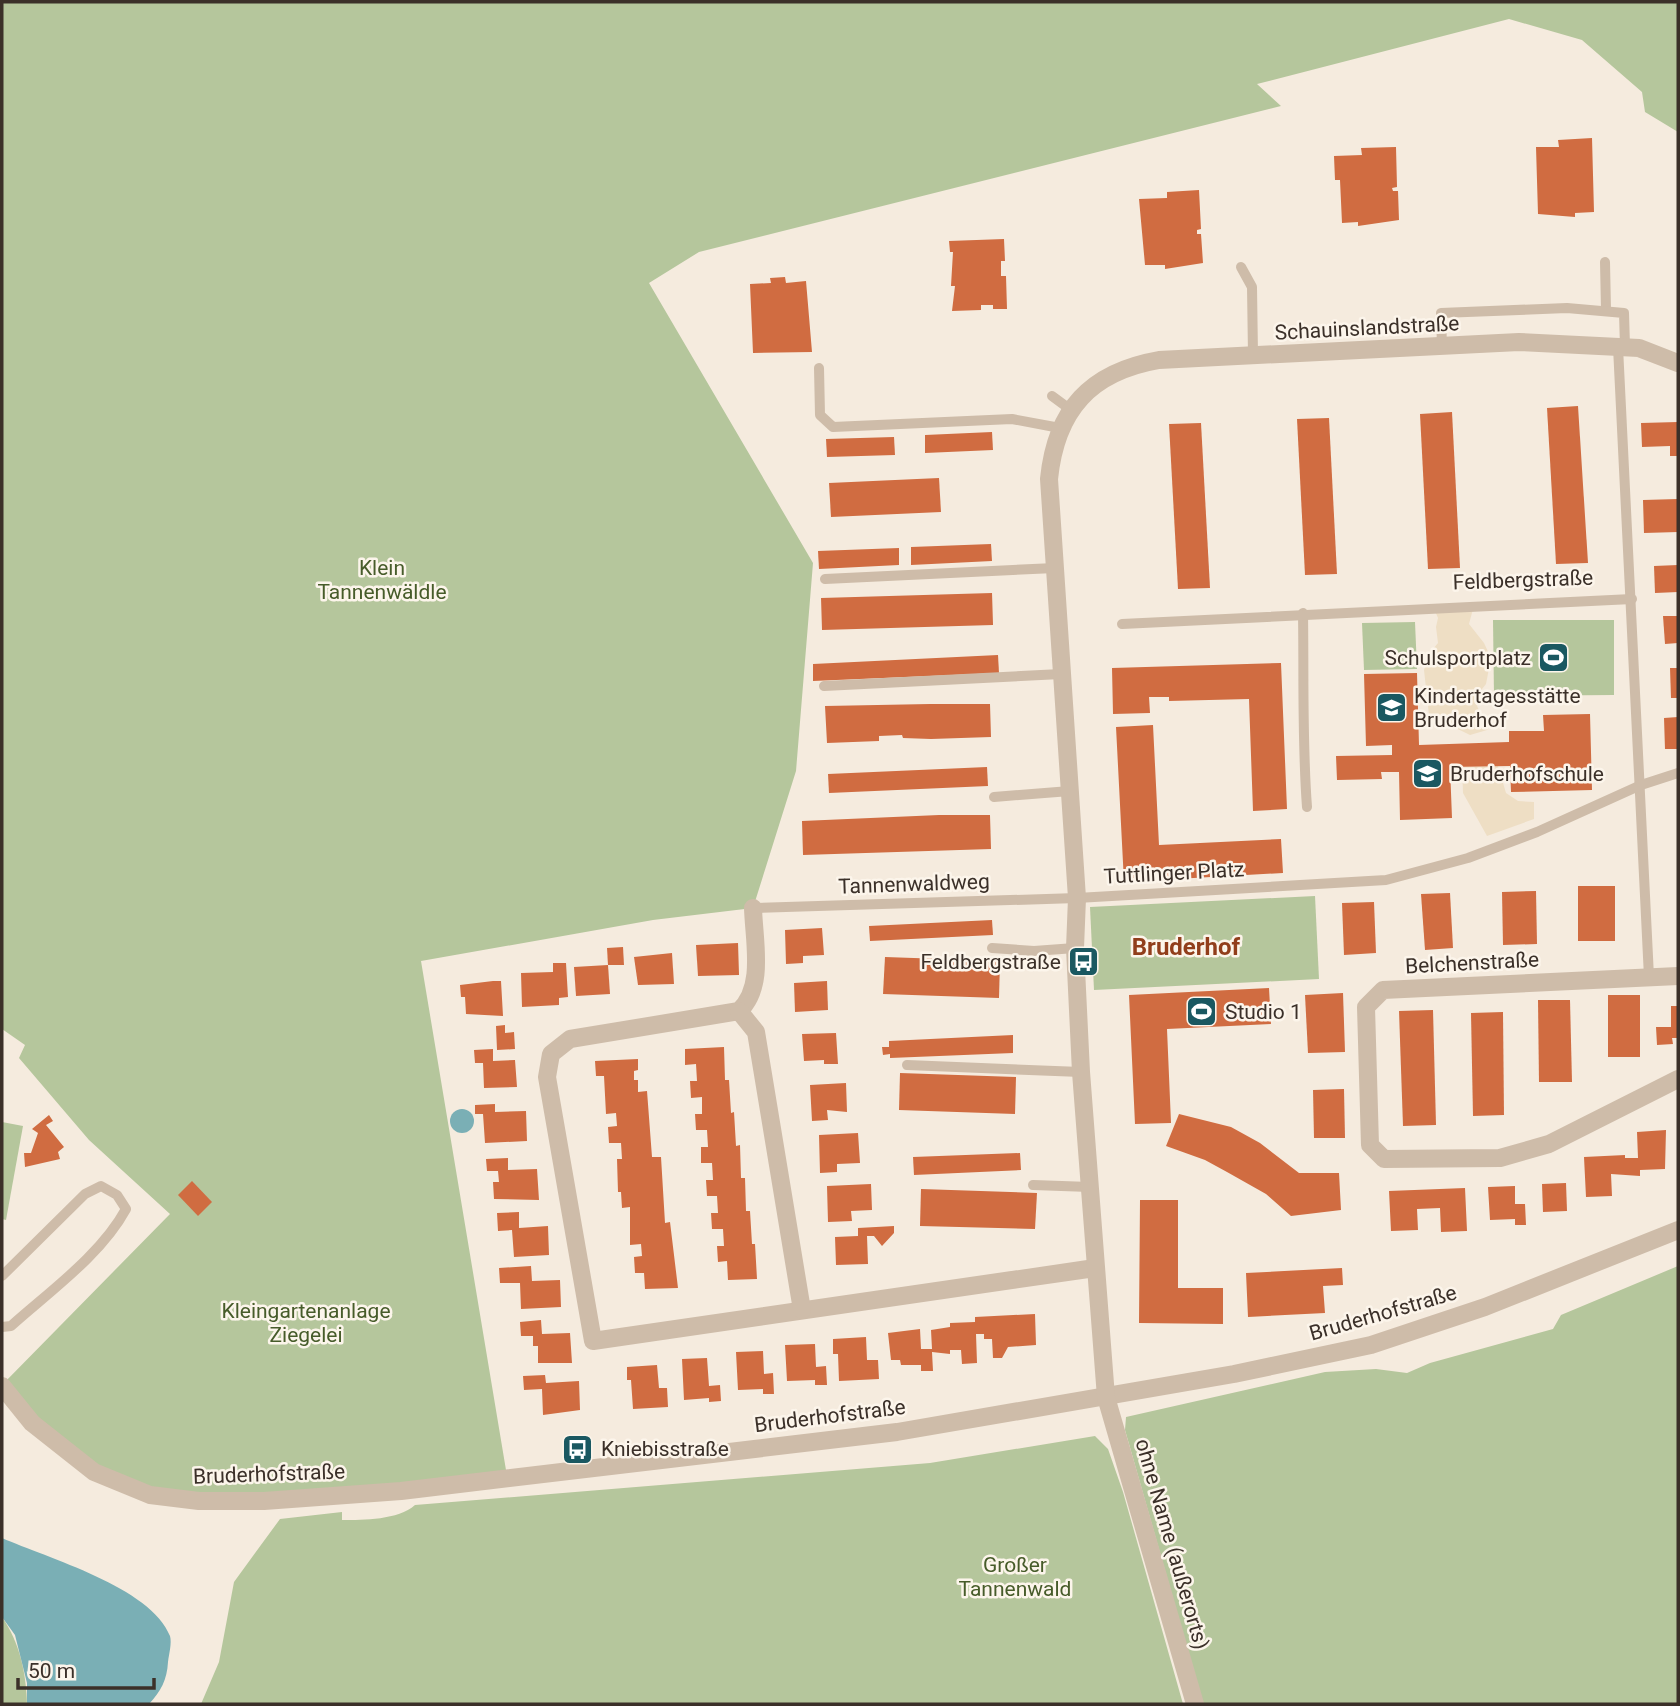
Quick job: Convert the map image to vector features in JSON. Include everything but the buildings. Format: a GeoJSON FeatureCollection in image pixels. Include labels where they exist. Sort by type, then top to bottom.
{"type":"FeatureCollection","features":[{"type":"Feature","properties":{"kind":"street","name":"Schauinslandstraße"},"geometry":{"type":"LineString","coordinates":[[1071,410],[1086,392],[1109,375],[1135,364],[1254,355],[1443,348],[1519,342],[1639,348],[1678,363]]}},
{"type":"Feature","properties":{"kind":"street"},"geometry":{"type":"LineString","coordinates":[[1071,410],[1060,428],[1052,453],[1049,479],[1077,898],[1075,948],[1081,1072],[1106,1397]]}},
{"type":"Feature","properties":{"kind":"street"},"geometry":{"type":"LineString","coordinates":[[753,908],[755,984],[750,1001],[739,1011],[570,1039],[551,1054],[547,1077],[593,1341],[1095,1268]]}},
{"type":"Feature","properties":{"kind":"street","name":"Belchenstraße"},"geometry":{"type":"LineString","coordinates":[[1678,976],[1383,990],[1366,1007],[1370,1145],[1384,1159],[1500,1158],[1549,1144],[1678,1079]]}},
{"type":"Feature","properties":{"kind":"street"},"geometry":{"type":"LineString","coordinates":[[739,1011],[756,1032],[802,1310]]}},
{"type":"Feature","properties":{"kind":"street","name":"Bruderhofstraße"},"geometry":{"type":"LineString","coordinates":[[2,1386],[32,1423],[94,1472],[150,1495],[199,1502],[264,1501],[401,1491],[897,1432],[1106,1397],[1371,1345],[1485,1307],[1678,1230]]}},
{"type":"Feature","properties":{"kind":"street","name":"ohne Name (außerorts)"},"geometry":{"type":"LineString","coordinates":[[1106,1397],[1195,1704]]}},
{"type":"Feature","properties":{"kind":"lane"},"geometry":{"type":"LineString","coordinates":[[1605,262],[1606,310]]}},
{"type":"Feature","properties":{"kind":"lane"},"geometry":{"type":"LineString","coordinates":[[1241,267],[1252,288],[1254,355]]}},
{"type":"Feature","properties":{"kind":"lane"},"geometry":{"type":"LineString","coordinates":[[1443,348],[1441,313],[1514,309],[1606,310],[1624,313],[1622,347],[1649,977]]}},
{"type":"Feature","properties":{"kind":"lane"},"geometry":{"type":"LineString","coordinates":[[819,368],[820,415],[833,427],[1012,419],[1060,428]]}},
{"type":"Feature","properties":{"kind":"lane"},"geometry":{"type":"LineString","coordinates":[[1052,397],[1071,410]]}},
{"type":"Feature","properties":{"kind":"lane"},"geometry":{"type":"LineString","coordinates":[[825,579],[1055,568]]}},
{"type":"Feature","properties":{"kind":"lane","name":"Feldbergstraße"},"geometry":{"type":"LineString","coordinates":[[1122,624],[1303,613],[1632,599]]}},
{"type":"Feature","properties":{"kind":"lane"},"geometry":{"type":"LineString","coordinates":[[1303,613],[1305,680],[1301,693],[1301,734],[1307,807]]}},
{"type":"Feature","properties":{"kind":"lane"},"geometry":{"type":"LineString","coordinates":[[824,685],[1061,674]]}},
{"type":"Feature","properties":{"kind":"lane","name":"Tuttlinger Platz"},"geometry":{"type":"LineString","coordinates":[[1077,898],[1386,880],[1468,858],[1537,832],[1641,785],[1678,773]]}},
{"type":"Feature","properties":{"kind":"lane"},"geometry":{"type":"LineString","coordinates":[[994,797],[1070,792]]}},
{"type":"Feature","properties":{"kind":"lane","name":"Tannenwaldweg"},"geometry":{"type":"LineString","coordinates":[[753,908],[1077,898]]}},
{"type":"Feature","properties":{"kind":"lane"},"geometry":{"type":"LineString","coordinates":[[992,948],[1034,951],[1075,948]]}},
{"type":"Feature","properties":{"kind":"lane"},"geometry":{"type":"LineString","coordinates":[[907,1065],[1081,1072]]}},
{"type":"Feature","properties":{"kind":"lane"},"geometry":{"type":"LineString","coordinates":[[1033,1185],[1090,1186]]}},
{"type":"Feature","properties":{"kind":"lane"},"geometry":{"type":"LineString","coordinates":[[2,1276],[85,1194],[101,1186],[117,1195],[126,1209],[115,1230],[65,1278],[11,1326],[2,1327]]}},
{"type":"Feature","properties":{"kind":"green space","name":"Klein Tannenwäldle"},"geometry":{"type":"Polygon","coordinates":[[[2,2],[1678,2],[1678,132],[1645,112],[1642,92],[1582,40],[1509,19],[1257,84],[1281,106],[699,252],[649,283],[813,563],[796,771],[753,908],[653,920],[421,961],[507,1476],[199,1501],[94,1472],[2,1385],[170,1214],[89,1140],[19,1058],[25,1045],[2,1029],[2,2]]]}},
{"type":"Feature","properties":{"kind":"green space","name":"Schulsportplatz"},"geometry":{"type":"Polygon","coordinates":[[[1493,620],[1614,620],[1614,695],[1494,696],[1493,620]]]}},
{"type":"Feature","properties":{"kind":"green space"},"geometry":{"type":"Polygon","coordinates":[[[1415,622],[1417,669],[1364,670],[1362,623],[1415,622]]]}},
{"type":"Feature","properties":{"kind":"green space"},"geometry":{"type":"Polygon","coordinates":[[[1315,896],[1319,979],[1094,990],[1090,907],[1315,896]]]}},
{"type":"Feature","properties":{"kind":"green space"},"geometry":{"type":"Polygon","coordinates":[[[2,1122],[23,1126],[6,1220],[2,1219],[2,1122]]]}},
{"type":"Feature","properties":{"kind":"green space"},"geometry":{"type":"Polygon","coordinates":[[[1678,1266],[1678,1704],[1203,1704],[1125,1430],[1126,1417],[1325,1372],[1376,1369],[1407,1373],[1430,1363],[1553,1329],[1561,1315],[1678,1266]]]}},
{"type":"Feature","properties":{"kind":"green space","name":"Großer Tannenwald"},"geometry":{"type":"Polygon","coordinates":[[[1095,1436],[1108,1449],[1123,1492],[1183,1704],[201,1704],[219,1662],[234,1582],[280,1519],[342,1512],[342,1520],[370,1519],[400,1514],[415,1505],[930,1463],[1095,1436]]]}},
{"type":"Feature","properties":{"kind":"green space"},"geometry":{"type":"Polygon","coordinates":[[[2,1617],[21,1659],[27,1704],[2,1704],[2,1617]]]}},
{"type":"Feature","properties":{"kind":"shaded area"},"geometry":{"type":"Polygon","coordinates":[[[1474,605],[1469,624],[1484,643],[1491,658],[1486,684],[1474,699],[1481,715],[1491,724],[1487,730],[1470,735],[1429,715],[1424,670],[1429,654],[1438,643],[1438,618],[1433,606],[1474,605]]]}},
{"type":"Feature","properties":{"kind":"shaded area"},"geometry":{"type":"Polygon","coordinates":[[[1498,766],[1506,793],[1518,801],[1534,802],[1534,819],[1487,836],[1463,793],[1462,767],[1498,766]]]}},
{"type":"Feature","properties":{"kind":"water"},"geometry":{"type":"Polygon","coordinates":[[[462,1109],[473,1116],[474,1121],[467,1132],[462,1133],[451,1126],[450,1121],[457,1110],[462,1109]]]}},
{"type":"Feature","properties":{"kind":"water"},"geometry":{"type":"Polygon","coordinates":[[[2,1538],[96,1576],[142,1603],[159,1619],[171,1642],[165,1680],[149,1704],[27,1704],[27,1683],[15,1635],[2,1617],[2,1538]]]}},
{"type":"Feature","properties":{"kind":"place","name":"Schulsportplatz"},"geometry":{"type":"Point","coordinates":[1554,658]}},
{"type":"Feature","properties":{"kind":"place","name":"Kindertagesstätte Bruderhof"},"geometry":{"type":"Point","coordinates":[1391,708]}},
{"type":"Feature","properties":{"kind":"place","name":"Bruderhofschule"},"geometry":{"type":"Point","coordinates":[1427,774]}},
{"type":"Feature","properties":{"kind":"place","name":"Feldbergstraße"},"geometry":{"type":"Point","coordinates":[1084,962]}},
{"type":"Feature","properties":{"kind":"place","name":"Studio 1"},"geometry":{"type":"Point","coordinates":[1202,1012]}},
{"type":"Feature","properties":{"kind":"place","name":"Kniebisstraße"},"geometry":{"type":"Point","coordinates":[578,1449]}},
{"type":"Feature","properties":{"kind":"district","name":"Bruderhof"},"geometry":{"type":"Point","coordinates":[1186,947]}},
{"type":"Feature","properties":{"kind":"park label","name":"Kleingartenanlage Ziegelei"},"geometry":{"type":"Point","coordinates":[306,1323]}}]}
